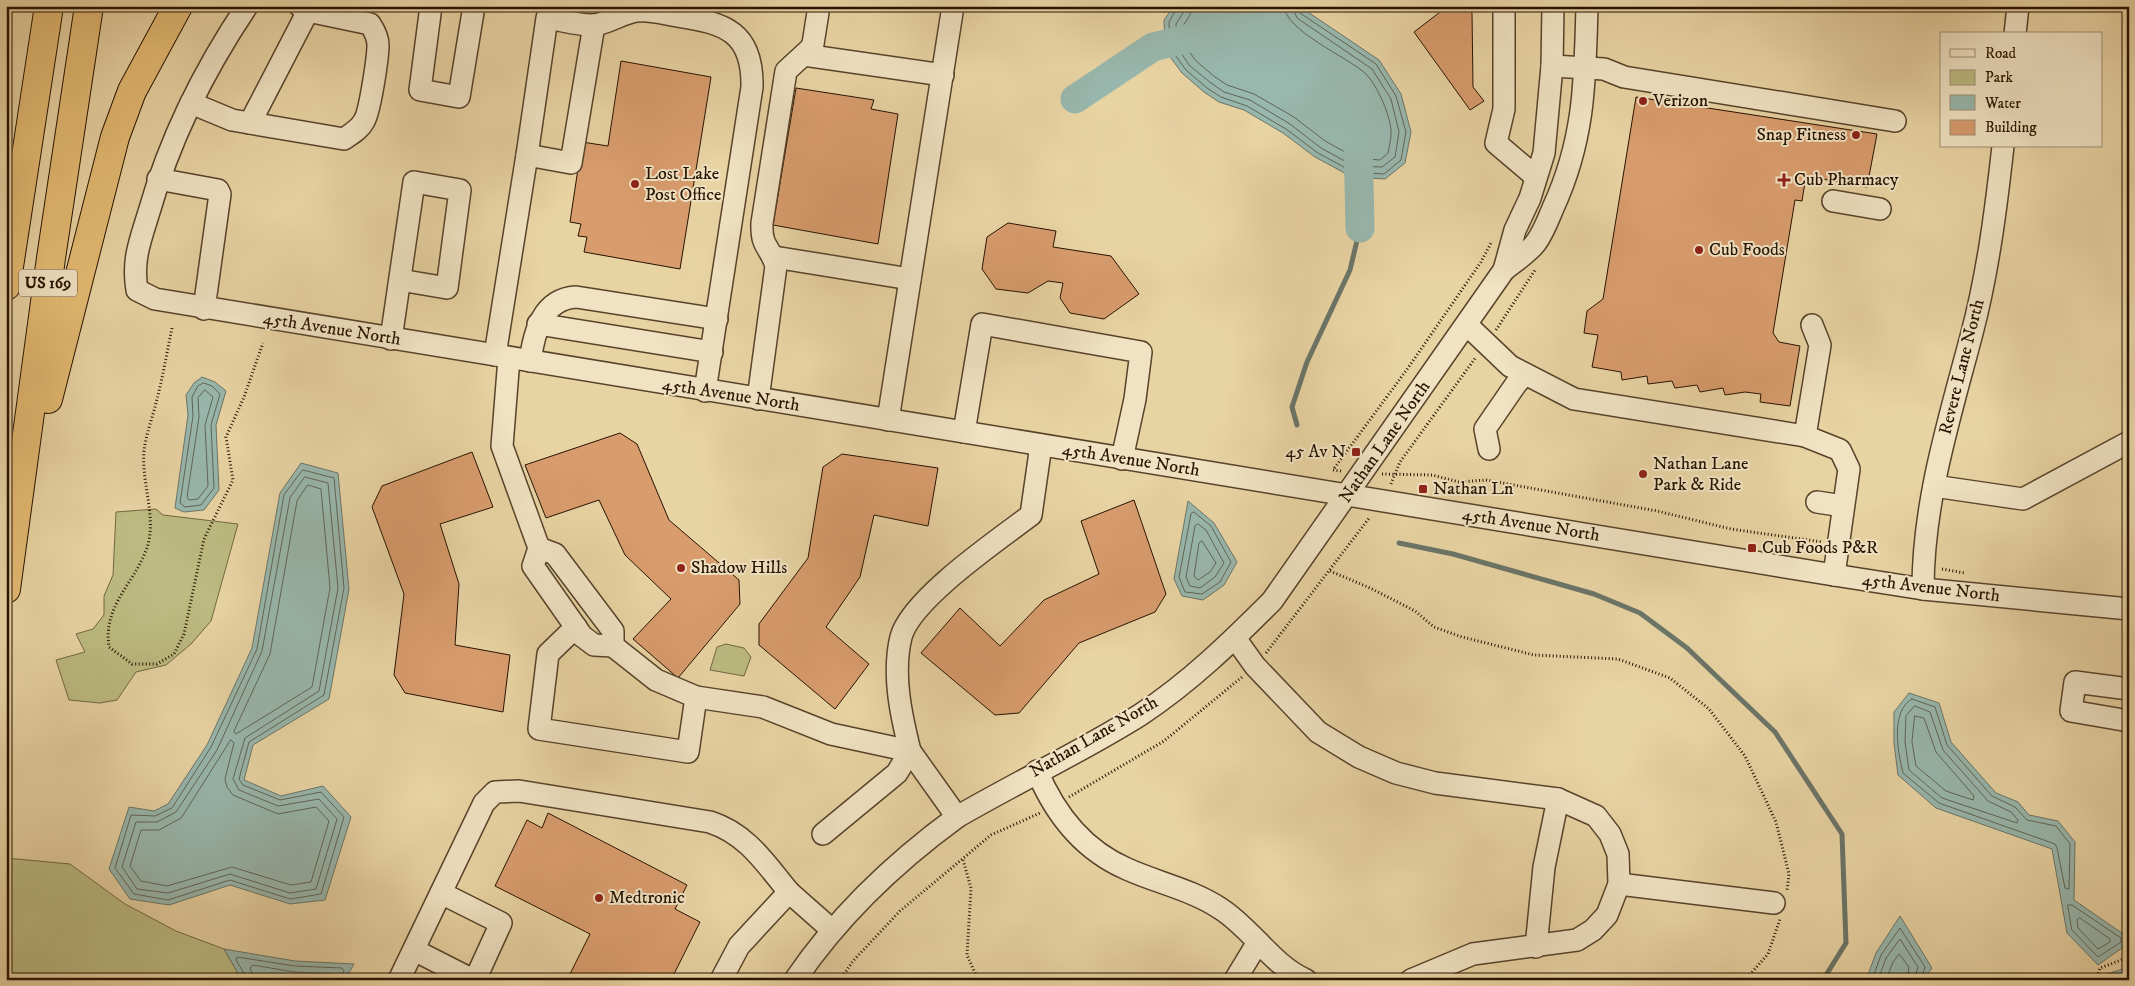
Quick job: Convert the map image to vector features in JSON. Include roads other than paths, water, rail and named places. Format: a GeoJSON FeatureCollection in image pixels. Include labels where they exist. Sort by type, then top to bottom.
{"type":"FeatureCollection","features":[{"type":"Feature","properties":{"kind":"highway","name":"US 169"},"geometry":{"type":"LineString","coordinates":[[6,286],[48,6]]}},
{"type":"Feature","properties":{"kind":"highway","name":"US 169"},"geometry":{"type":"LineString","coordinates":[[6,589],[53,248],[89,6]]}},
{"type":"Feature","properties":{"kind":"highway"},"geometry":{"type":"LineString","coordinates":[[11,561],[60,348],[114,137],[132,91],[178,6]]}},
{"type":"Feature","properties":{"kind":"street"},"geometry":{"type":"LineString","coordinates":[[204,309],[220,194],[218,190],[158,179],[190,102],[217,52],[247,6]]}},
{"type":"Feature","properties":{"kind":"street"},"geometry":{"type":"LineString","coordinates":[[431,6],[420,90],[459,97],[474,6]]}},
{"type":"Feature","properties":{"kind":"street"},"geometry":{"type":"LineString","coordinates":[[758,399],[776,266],[774,257],[762,241],[762,223],[786,71],[814,44],[819,6]]}},
{"type":"Feature","properties":{"kind":"street"},"geometry":{"type":"LineString","coordinates":[[888,420],[953,6]]}},
{"type":"Feature","properties":{"kind":"street"},"geometry":{"type":"LineString","coordinates":[[1504,6],[1504,110],[1496,143],[1536,177]]}},
{"type":"Feature","properties":{"kind":"street","name":"Nathan Lane North"},"geometry":{"type":"LineString","coordinates":[[1504,270],[1515,230],[1530,198],[1544,154],[1552,66],[1553,6]]}},
{"type":"Feature","properties":{"kind":"street","name":"Nathan Lane North"},"geometry":{"type":"LineString","coordinates":[[795,980],[854,904],[900,861],[957,816],[1140,714],[1186,681],[1235,638],[1272,600],[1348,495],[1504,270],[1534,245],[1562,190],[1578,133],[1587,68],[1587,6]]}},
{"type":"Feature","properties":{"kind":"street"},"geometry":{"type":"LineString","coordinates":[[2015,32],[2018,6]]}},
{"type":"Feature","properties":{"kind":"street"},"geometry":{"type":"LineString","coordinates":[[190,102],[223,117],[250,124],[344,139],[365,121],[378,45],[375,30],[370,24],[304,9],[250,124]]}},
{"type":"Feature","properties":{"kind":"street"},"geometry":{"type":"LineString","coordinates":[[706,391],[752,88],[752,66],[735,34],[711,21],[646,11],[624,14],[594,25],[547,18],[527,155],[502,357],[502,446],[539,548],[533,566],[582,636],[594,645],[613,646],[656,680],[696,697],[763,707],[831,734],[910,751]]}},
{"type":"Feature","properties":{"kind":"street"},"geometry":{"type":"LineString","coordinates":[[527,155],[571,163],[594,25]]}},
{"type":"Feature","properties":{"kind":"street"},"geometry":{"type":"LineString","coordinates":[[804,55],[942,75]]}},
{"type":"Feature","properties":{"kind":"street"},"geometry":{"type":"LineString","coordinates":[[1552,66],[1604,69],[1624,77],[1895,120]]}},
{"type":"Feature","properties":{"kind":"street","name":"Revere Lane North"},"geometry":{"type":"LineString","coordinates":[[1923,589],[1923,564],[1934,486],[1947,419],[1972,332],[1987,267],[2003,148]]}},
{"type":"Feature","properties":{"kind":"street","name":"45th Avenue North"},"geometry":{"type":"LineString","coordinates":[[158,179],[134,270],[137,290],[155,299],[204,309],[1923,589],[2129,609]]}},
{"type":"Feature","properties":{"kind":"street"},"geometry":{"type":"LineString","coordinates":[[391,339],[414,182],[460,190],[447,288],[400,280]]}},
{"type":"Feature","properties":{"kind":"street"},"geometry":{"type":"LineString","coordinates":[[1832,201],[1880,209]]}},
{"type":"Feature","properties":{"kind":"street"},"geometry":{"type":"LineString","coordinates":[[774,257],[910,279]]}},
{"type":"Feature","properties":{"kind":"street"},"geometry":{"type":"LineString","coordinates":[[530,362],[538,324],[547,310],[566,297],[717,319]]}},
{"type":"Feature","properties":{"kind":"street"},"geometry":{"type":"LineString","coordinates":[[538,324],[712,352]]}},
{"type":"Feature","properties":{"kind":"street"},"geometry":{"type":"LineString","coordinates":[[964,432],[982,324],[1141,352],[1135,400],[1122,459]]}},
{"type":"Feature","properties":{"kind":"street"},"geometry":{"type":"LineString","coordinates":[[1467,325],[1510,366],[1574,399],[1805,436],[1840,450],[1849,469],[1834,575]]}},
{"type":"Feature","properties":{"kind":"street"},"geometry":{"type":"LineString","coordinates":[[1805,436],[1820,345],[1812,325]]}},
{"type":"Feature","properties":{"kind":"street"},"geometry":{"type":"LineString","coordinates":[[1489,449],[1485,428],[1525,374]]}},
{"type":"Feature","properties":{"kind":"street"},"geometry":{"type":"LineString","coordinates":[[1934,486],[2022,498],[2129,442]]}},
{"type":"Feature","properties":{"kind":"street"},"geometry":{"type":"LineString","coordinates":[[957,816],[910,751],[900,702],[898,672],[902,636],[917,609],[971,561],[1031,515],[1041,445]]}},
{"type":"Feature","properties":{"kind":"street"},"geometry":{"type":"LineString","coordinates":[[1817,502],[1843,506]]}},
{"type":"Feature","properties":{"kind":"street"},"geometry":{"type":"LineString","coordinates":[[539,548],[555,554],[612,630],[613,646]]}},
{"type":"Feature","properties":{"kind":"street"},"geometry":{"type":"LineString","coordinates":[[576,627],[548,654],[539,728],[688,752],[696,697]]}},
{"type":"Feature","properties":{"kind":"street"},"geometry":{"type":"LineString","coordinates":[[1235,638],[1255,666],[1318,732],[1359,757],[1396,773],[1435,783],[1558,799],[1596,816],[1610,834],[1618,854],[1619,884],[1607,915],[1593,930],[1577,940],[1473,954],[1411,980]]}},
{"type":"Feature","properties":{"kind":"street"},"geometry":{"type":"LineString","coordinates":[[2129,690],[2075,682],[2071,711],[2129,721]]}},
{"type":"Feature","properties":{"kind":"street"},"geometry":{"type":"LineString","coordinates":[[823,834],[897,773],[910,751]]}},
{"type":"Feature","properties":{"kind":"street"},"geometry":{"type":"LineString","coordinates":[[1037,771],[1053,806],[1086,844],[1126,869],[1173,885],[1221,909],[1279,962],[1306,980]]}},
{"type":"Feature","properties":{"kind":"street"},"geometry":{"type":"LineString","coordinates":[[399,980],[484,803],[495,792],[519,791],[710,822],[729,828],[749,845],[789,892],[832,930]]}},
{"type":"Feature","properties":{"kind":"street"},"geometry":{"type":"LineString","coordinates":[[1536,947],[1544,867],[1558,799]]}},
{"type":"Feature","properties":{"kind":"street"},"geometry":{"type":"LineString","coordinates":[[1619,884],[1780,906]]}},
{"type":"Feature","properties":{"kind":"street"},"geometry":{"type":"LineString","coordinates":[[720,980],[739,946],[789,892]]}},
{"type":"Feature","properties":{"kind":"street"},"geometry":{"type":"LineString","coordinates":[[414,950],[474,980],[501,923],[441,893]]}},
{"type":"Feature","properties":{"kind":"street"},"geometry":{"type":"LineString","coordinates":[[1235,980],[1258,942]]}},
{"type":"Feature","properties":{"kind":"water"},"geometry":{"type":"Polygon","coordinates":[[[1174,6],[1299,6],[1379,60],[1401,94],[1411,132],[1405,163],[1385,179],[1352,177],[1315,157],[1283,133],[1244,110],[1219,102],[1204,92],[1182,73],[1165,50],[1164,20],[1174,6]]]}},
{"type":"Feature","properties":{"kind":"water"},"geometry":{"type":"Polygon","coordinates":[[[202,377],[215,382],[226,391],[216,425],[219,490],[204,510],[184,512],[175,508],[188,415],[186,395],[194,383],[202,377]]]}},
{"type":"Feature","properties":{"kind":"water"},"geometry":{"type":"Polygon","coordinates":[[[301,463],[338,473],[349,589],[329,699],[253,745],[244,780],[281,796],[323,786],[351,817],[325,900],[290,904],[230,885],[169,905],[130,899],[109,869],[129,807],[154,811],[168,804],[207,745],[252,648],[280,493],[301,463]]]}},
{"type":"Feature","properties":{"kind":"water"},"geometry":{"type":"Polygon","coordinates":[[[1188,501],[1214,523],[1237,562],[1224,585],[1203,600],[1182,596],[1174,579],[1188,501]]]}},
{"type":"Feature","properties":{"kind":"water"},"geometry":{"type":"Polygon","coordinates":[[[1909,693],[1939,703],[1951,742],[1996,793],[2018,802],[2029,815],[2058,821],[2075,842],[2074,900],[2129,938],[2129,943],[2098,965],[2067,933],[2052,849],[1936,808],[1898,775],[1894,743],[1894,712],[1909,693]]]}},
{"type":"Feature","properties":{"kind":"water"},"geometry":{"type":"Polygon","coordinates":[[[1900,916],[1932,968],[1924,980],[1866,980],[1876,953],[1900,916]]]}},
{"type":"Feature","properties":{"kind":"water"},"geometry":{"type":"Polygon","coordinates":[[[224,949],[295,961],[354,964],[345,980],[246,980],[239,975],[224,949]]]}},
{"type":"Feature","properties":{"kind":"water"},"geometry":{"type":"Polygon","coordinates":[[[2129,967],[2129,980],[2105,980],[2104,975],[2129,967]]]}},
{"type":"Feature","properties":{"kind":"waterway"},"geometry":{"type":"LineString","coordinates":[[1075,99],[1153,47],[1202,35]]}},
{"type":"Feature","properties":{"kind":"waterway"},"geometry":{"type":"LineString","coordinates":[[1358,139],[1360,228]]}},
{"type":"Feature","properties":{"kind":"waterway"},"geometry":{"type":"LineString","coordinates":[[1297,425],[1292,407],[1307,362],[1350,270],[1360,228]]}},
{"type":"Feature","properties":{"kind":"waterway"},"geometry":{"type":"LineString","coordinates":[[1399,543],[1453,554],[1594,594],[1640,613],[1687,648],[1775,732],[1842,834],[1846,943],[1823,980]]}},
{"type":"Feature","properties":{"kind":"place","name":"Verizon"},"geometry":{"type":"Point","coordinates":[1643,101]}},
{"type":"Feature","properties":{"kind":"place","name":"Snap Fitness"},"geometry":{"type":"Point","coordinates":[1856,135]}},
{"type":"Feature","properties":{"kind":"place","name":"Cub Pharmacy"},"geometry":{"type":"Point","coordinates":[1784,180]}},
{"type":"Feature","properties":{"kind":"place","name":"Lost Lake Post Office"},"geometry":{"type":"Point","coordinates":[635,184]}},
{"type":"Feature","properties":{"kind":"place","name":"Cub Foods"},"geometry":{"type":"Point","coordinates":[1699,250]}},
{"type":"Feature","properties":{"kind":"place","name":"45 Av N"},"geometry":{"type":"Point","coordinates":[1356,452]}},
{"type":"Feature","properties":{"kind":"place","name":"Nathan Lane Park & Ride"},"geometry":{"type":"Point","coordinates":[1643,474]}},
{"type":"Feature","properties":{"kind":"place","name":"Nathan Ln"},"geometry":{"type":"Point","coordinates":[1423,489]}},
{"type":"Feature","properties":{"kind":"place","name":"Cub Foods P&R"},"geometry":{"type":"Point","coordinates":[1752,548]}},
{"type":"Feature","properties":{"kind":"place","name":"Shadow Hills"},"geometry":{"type":"Point","coordinates":[681,568]}},
{"type":"Feature","properties":{"kind":"place","name":"Medtronic"},"geometry":{"type":"Point","coordinates":[599,898]}}]}
